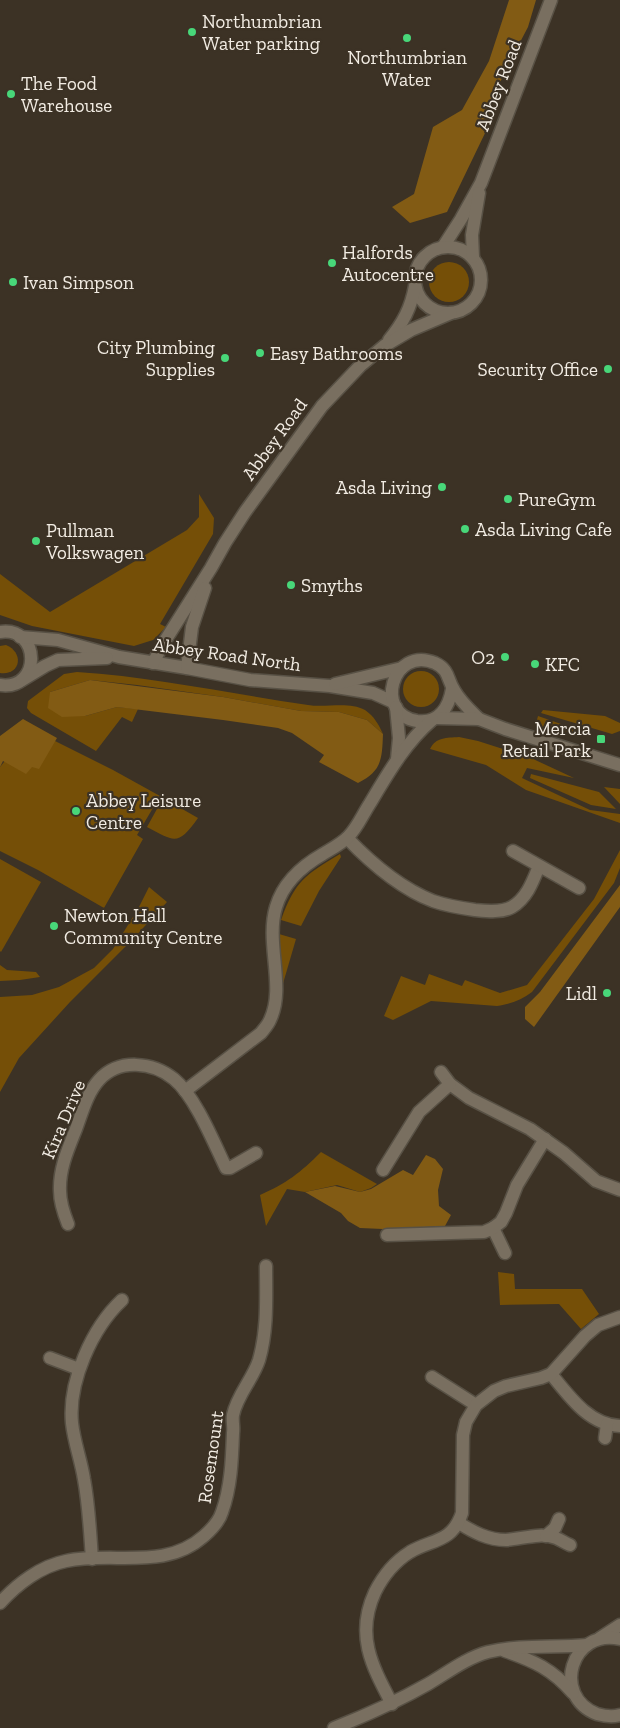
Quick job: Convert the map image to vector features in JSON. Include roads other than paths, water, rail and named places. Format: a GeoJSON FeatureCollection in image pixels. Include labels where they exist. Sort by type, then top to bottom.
{"type":"FeatureCollection","features":[{"type":"Feature","properties":{"kind":"street","name":"Abbey Road"},"geometry":{"type":"LineString","coordinates":[[480,183],[551,0]]}},
{"type":"Feature","properties":{"kind":"street"},"geometry":{"type":"LineString","coordinates":[[443,247],[461,219],[480,183]]}},
{"type":"Feature","properties":{"kind":"street"},"geometry":{"type":"LineString","coordinates":[[473,257],[472,235],[480,183]]}},
{"type":"Feature","properties":{"kind":"street"},"geometry":{"type":"LineString","coordinates":[[443,247],[456,247],[473,257],[478,266],[481,279],[480,290],[472,302],[463,309],[451,313],[442,312],[428,306],[418,295],[415,286],[417,268],[422,259],[434,249],[443,247]]}},
{"type":"Feature","properties":{"kind":"street","name":"Abbey Road"},"geometry":{"type":"LineString","coordinates":[[384,346],[406,318],[415,286]]}},
{"type":"Feature","properties":{"kind":"street","name":"Abbey Road"},"geometry":{"type":"LineString","coordinates":[[153,663],[245,512],[322,406],[360,366],[384,346],[411,330],[451,313]]}},
{"type":"Feature","properties":{"kind":"street","name":"Abbey Road"},"geometry":{"type":"LineString","coordinates":[[187,668],[194,618],[211,568]]}},
{"type":"Feature","properties":{"kind":"street"},"geometry":{"type":"LineString","coordinates":[[8,632],[58,640],[119,657]]}},
{"type":"Feature","properties":{"kind":"street"},"geometry":{"type":"LineString","coordinates":[[0,686],[18,682],[31,666],[32,658],[26,642],[8,632]]}},
{"type":"Feature","properties":{"kind":"street"},"geometry":{"type":"LineString","coordinates":[[0,696],[18,682],[58,660],[119,657]]}},
{"type":"Feature","properties":{"kind":"street","name":"Abbey Road North"},"geometry":{"type":"LineString","coordinates":[[119,657],[250,680],[330,686],[373,693],[395,704]]}},
{"type":"Feature","properties":{"kind":"street"},"geometry":{"type":"LineString","coordinates":[[185,1091],[261,1033],[270,1021],[275,999],[272,920],[276,905],[284,888],[296,874],[311,861],[347,838],[361,819],[397,759],[412,739],[444,711],[450,702],[452,689],[450,679],[442,668],[434,662],[420,660],[410,663],[402,668],[393,682],[391,691],[395,704],[399,738],[397,759]]}},
{"type":"Feature","properties":{"kind":"street","name":"Abbey Road North"},"geometry":{"type":"LineString","coordinates":[[330,686],[402,668]]}},
{"type":"Feature","properties":{"kind":"street"},"geometry":{"type":"LineString","coordinates":[[452,689],[479,719]]}},
{"type":"Feature","properties":{"kind":"street"},"geometry":{"type":"LineString","coordinates":[[395,704],[404,715],[417,721],[479,719],[620,765]]}},
{"type":"Feature","properties":{"kind":"street"},"geometry":{"type":"LineString","coordinates":[[347,838],[372,862],[408,888],[432,901],[454,907],[483,911],[499,911],[511,908],[523,898],[540,866]]}},
{"type":"Feature","properties":{"kind":"street"},"geometry":{"type":"LineString","coordinates":[[513,851],[579,888]]}},
{"type":"Feature","properties":{"kind":"street","name":"Kira Drive"},"geometry":{"type":"LineString","coordinates":[[68,1224],[58,1214],[61,1172],[65,1155],[92,1090],[99,1080],[110,1071],[136,1064],[162,1071],[176,1080],[194,1105],[226,1168],[230,1168],[256,1153]]}},
{"type":"Feature","properties":{"kind":"street"},"geometry":{"type":"LineString","coordinates":[[441,1072],[450,1084],[469,1098],[530,1129],[596,1181],[620,1190]]}},
{"type":"Feature","properties":{"kind":"street"},"geometry":{"type":"LineString","coordinates":[[383,1170],[419,1112],[450,1084]]}},
{"type":"Feature","properties":{"kind":"street"},"geometry":{"type":"LineString","coordinates":[[387,1235],[484,1232],[493,1228],[506,1213],[517,1185],[545,1139]]}},
{"type":"Feature","properties":{"kind":"street"},"geometry":{"type":"LineString","coordinates":[[493,1228],[505,1253]]}},
{"type":"Feature","properties":{"kind":"street","name":"Rosemount"},"geometry":{"type":"LineString","coordinates":[[0,1603],[31,1576],[49,1567],[66,1561],[148,1558],[167,1555],[191,1546],[218,1522],[228,1492],[233,1446],[233,1416],[236,1405],[258,1361],[264,1339],[266,1266]]}},
{"type":"Feature","properties":{"kind":"street"},"geometry":{"type":"LineString","coordinates":[[92,1559],[88,1503],[71,1421],[72,1397],[79,1369],[99,1328],[110,1311],[122,1300]]}},
{"type":"Feature","properties":{"kind":"street"},"geometry":{"type":"LineString","coordinates":[[392,1704],[368,1653],[366,1618],[383,1576],[410,1552],[451,1533],[458,1523],[462,1513],[463,1436],[466,1422],[476,1406],[494,1391],[551,1374],[585,1336],[598,1325],[620,1317]]}},
{"type":"Feature","properties":{"kind":"street"},"geometry":{"type":"LineString","coordinates":[[50,1358],[79,1369]]}},
{"type":"Feature","properties":{"kind":"street"},"geometry":{"type":"LineString","coordinates":[[551,1374],[577,1405],[593,1417],[614,1425],[605,1438]]}},
{"type":"Feature","properties":{"kind":"street"},"geometry":{"type":"LineString","coordinates":[[432,1377],[476,1406]]}},
{"type":"Feature","properties":{"kind":"street"},"geometry":{"type":"LineString","coordinates":[[546,1536],[555,1528],[559,1519]]}},
{"type":"Feature","properties":{"kind":"street"},"geometry":{"type":"LineString","coordinates":[[458,1523],[476,1534],[492,1538],[506,1540],[546,1536],[556,1538],[570,1545]]}},
{"type":"Feature","properties":{"kind":"street"},"geometry":{"type":"LineString","coordinates":[[576,1696],[571,1682],[572,1668],[577,1655],[592,1642],[620,1625]]}},
{"type":"Feature","properties":{"kind":"street"},"geometry":{"type":"LineString","coordinates":[[334,1728],[392,1704],[471,1658],[488,1652],[531,1646],[572,1646],[611,1637],[620,1639]]}},
{"type":"Feature","properties":{"kind":"street"},"geometry":{"type":"LineString","coordinates":[[502,1650],[542,1666],[560,1679],[590,1711],[603,1716],[620,1715]]}},
{"type":"Feature","properties":{"kind":"place","name":"Northumbrian Water parking"},"geometry":{"type":"Point","coordinates":[192,32]}},
{"type":"Feature","properties":{"kind":"place","name":"Northumbrian Water"},"geometry":{"type":"Point","coordinates":[407,38]}},
{"type":"Feature","properties":{"kind":"place","name":"The Food Warehouse"},"geometry":{"type":"Point","coordinates":[11,94]}},
{"type":"Feature","properties":{"kind":"place","name":"Halfords Autocentre"},"geometry":{"type":"Point","coordinates":[332,263]}},
{"type":"Feature","properties":{"kind":"place","name":"Ivan Simpson"},"geometry":{"type":"Point","coordinates":[13,282]}},
{"type":"Feature","properties":{"kind":"place","name":"Easy Bathrooms"},"geometry":{"type":"Point","coordinates":[260,353]}},
{"type":"Feature","properties":{"kind":"place","name":"City Plumbing Supplies"},"geometry":{"type":"Point","coordinates":[225,358]}},
{"type":"Feature","properties":{"kind":"place","name":"Security Office"},"geometry":{"type":"Point","coordinates":[608,369]}},
{"type":"Feature","properties":{"kind":"place","name":"Asda Living"},"geometry":{"type":"Point","coordinates":[442,487]}},
{"type":"Feature","properties":{"kind":"place","name":"PureGym"},"geometry":{"type":"Point","coordinates":[508,499]}},
{"type":"Feature","properties":{"kind":"place","name":"Asda Living Cafe"},"geometry":{"type":"Point","coordinates":[465,529]}},
{"type":"Feature","properties":{"kind":"place","name":"Pullman Volkswagen"},"geometry":{"type":"Point","coordinates":[36,541]}},
{"type":"Feature","properties":{"kind":"place","name":"Smyths"},"geometry":{"type":"Point","coordinates":[291,585]}},
{"type":"Feature","properties":{"kind":"place","name":"O2"},"geometry":{"type":"Point","coordinates":[505,657]}},
{"type":"Feature","properties":{"kind":"place","name":"KFC"},"geometry":{"type":"Point","coordinates":[535,664]}},
{"type":"Feature","properties":{"kind":"place","name":"Mercia Retail Park"},"geometry":{"type":"Point","coordinates":[601,739]}},
{"type":"Feature","properties":{"kind":"place","name":"Abbey Leisure Centre"},"geometry":{"type":"Point","coordinates":[76,811]}},
{"type":"Feature","properties":{"kind":"place","name":"Newton Hall Community Centre"},"geometry":{"type":"Point","coordinates":[54,926]}},
{"type":"Feature","properties":{"kind":"place","name":"Lidl"},"geometry":{"type":"Point","coordinates":[607,993]}}]}
